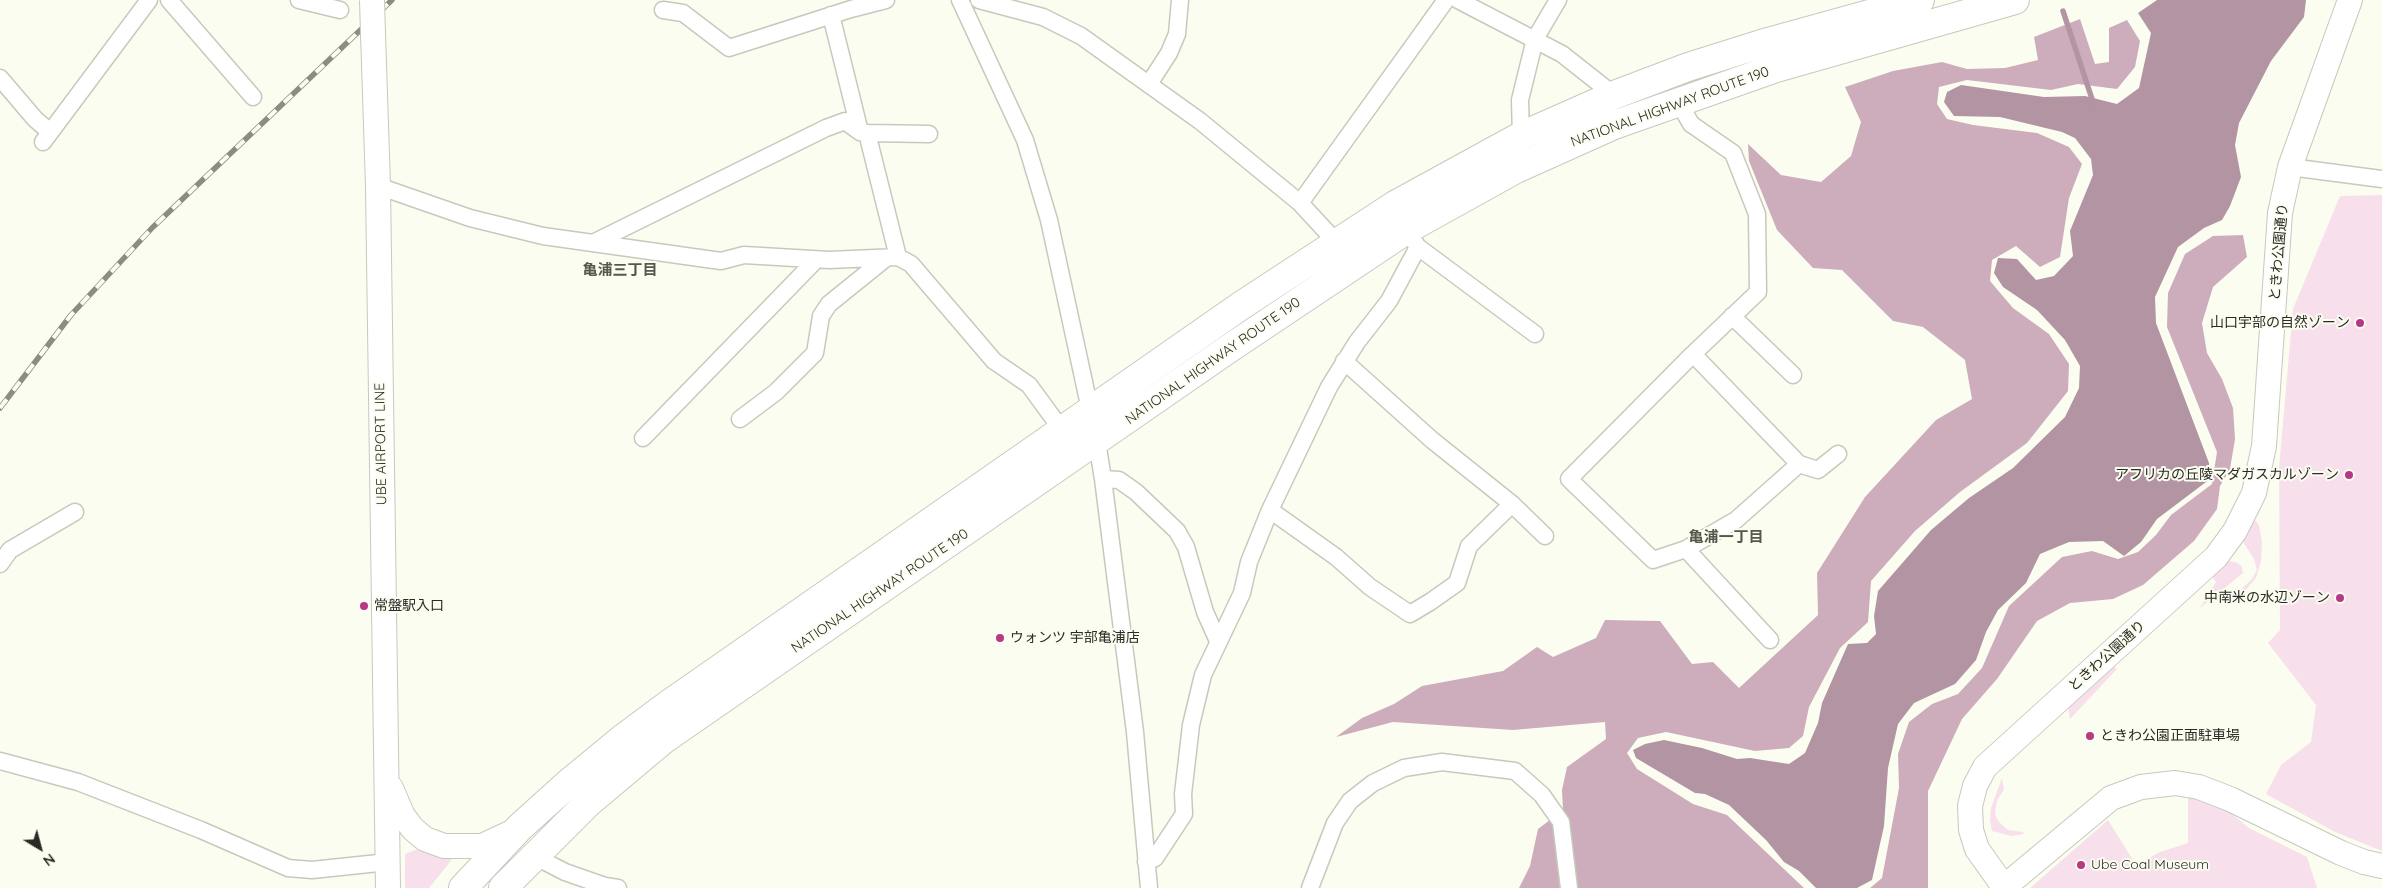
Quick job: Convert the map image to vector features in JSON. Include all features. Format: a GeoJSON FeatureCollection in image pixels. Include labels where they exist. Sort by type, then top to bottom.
{"type":"FeatureCollection","features":[{"type":"Feature","properties":{"kind":"highway","name":"NATIONAL HIGHWAY ROUTE 190"},"geometry":{"type":"LineString","coordinates":[[463,888],[520,827],[572,781],[653,716],[1062,429],[1242,305],[1394,205],[1521,136],[1614,95],[1688,67],[1761,44],[1920,0]]}},
{"type":"Feature","properties":{"kind":"highway","name":"NATIONAL HIGHWAY ROUTE 190"},"geometry":{"type":"LineString","coordinates":[[503,888],[588,803],[663,740],[1227,350],[1412,238],[1516,169],[1614,125],[1678,101],[1776,68],[2015,0]]}},
{"type":"Feature","properties":{"kind":"street"},"geometry":{"type":"LineString","coordinates":[[0,78],[35,119],[46,137],[149,0]]}},
{"type":"Feature","properties":{"kind":"street"},"geometry":{"type":"LineString","coordinates":[[169,0],[253,97]]}},
{"type":"Feature","properties":{"kind":"street"},"geometry":{"type":"LineString","coordinates":[[299,0],[340,10]]}},
{"type":"Feature","properties":{"kind":"street","name":"UBE AIRPORT LINE"},"geometry":{"type":"LineString","coordinates":[[372,0],[378,186],[388,888]]}},
{"type":"Feature","properties":{"kind":"street"},"geometry":{"type":"LineString","coordinates":[[663,10],[683,13],[729,48],[886,0]]}},
{"type":"Feature","properties":{"kind":"street"},"geometry":{"type":"LineString","coordinates":[[960,0],[1025,140],[1049,220],[1089,412],[1087,448]]}},
{"type":"Feature","properties":{"kind":"street"},"geometry":{"type":"LineString","coordinates":[[979,0],[1043,17],[1081,36],[1200,121],[1300,203],[1338,243]]}},
{"type":"Feature","properties":{"kind":"street"},"geometry":{"type":"LineString","coordinates":[[1149,84],[1168,52],[1176,34],[1180,0]]}},
{"type":"Feature","properties":{"kind":"street"},"geometry":{"type":"LineString","coordinates":[[1300,203],[1446,0]]}},
{"type":"Feature","properties":{"kind":"street"},"geometry":{"type":"LineString","coordinates":[[1458,0],[1562,54],[1614,95]]}},
{"type":"Feature","properties":{"kind":"street"},"geometry":{"type":"LineString","coordinates":[[1521,136],[1520,100],[1535,39],[1558,0]]}},
{"type":"Feature","properties":{"kind":"street","name":"ときわ公園通り"},"geometry":{"type":"LineString","coordinates":[[2350,0],[2290,167],[2280,213],[2264,446],[2254,494],[2235,532],[2216,557],[1985,767],[1975,786],[1970,806],[1971,830],[1977,849],[2003,888],[2111,798],[2141,786],[2175,783],[2199,787],[2230,798],[2341,853],[2364,862],[2382,866]]}},
{"type":"Feature","properties":{"kind":"street"},"geometry":{"type":"LineString","coordinates":[[831,16],[863,132],[892,258]]}},
{"type":"Feature","properties":{"kind":"street"},"geometry":{"type":"LineString","coordinates":[[1678,101],[1691,124],[1733,153],[1757,214],[1758,292],[1693,354],[1569,479],[1653,560],[1686,549],[1736,520],[1799,464]]}},
{"type":"Feature","properties":{"kind":"street"},"geometry":{"type":"LineString","coordinates":[[593,243],[826,128],[845,121],[863,132],[929,134]]}},
{"type":"Feature","properties":{"kind":"street"},"geometry":{"type":"LineString","coordinates":[[2290,167],[2382,179]]}},
{"type":"Feature","properties":{"kind":"street"},"geometry":{"type":"LineString","coordinates":[[378,186],[470,218],[543,236],[720,261],[744,255],[816,260],[892,258],[911,264],[994,361],[1029,385],[1062,429],[1087,448],[1103,479],[1135,732],[1149,888]]}},
{"type":"Feature","properties":{"kind":"street"},"geometry":{"type":"LineString","coordinates":[[1146,862],[1155,858],[1184,814],[1183,794],[1191,725],[1204,675],[1218,640],[1242,593],[1249,562],[1270,510],[1329,386],[1344,361],[1390,302],[1412,238],[1535,334]]}},
{"type":"Feature","properties":{"kind":"street"},"geometry":{"type":"LineString","coordinates":[[740,419],[776,392],[815,353],[820,316],[829,304],[892,258]]}},
{"type":"Feature","properties":{"kind":"street"},"geometry":{"type":"LineString","coordinates":[[643,438],[816,260]]}},
{"type":"Feature","properties":{"kind":"street"},"geometry":{"type":"LineString","coordinates":[[1732,316],[1793,375]]}},
{"type":"Feature","properties":{"kind":"street"},"geometry":{"type":"LineString","coordinates":[[1693,354],[1799,464],[1818,470],[1838,454]]}},
{"type":"Feature","properties":{"kind":"street"},"geometry":{"type":"LineString","coordinates":[[1344,361],[1432,440],[1512,504],[1545,536]]}},
{"type":"Feature","properties":{"kind":"street"},"geometry":{"type":"LineString","coordinates":[[1103,479],[1119,480],[1136,492],[1178,531],[1186,547],[1205,612],[1218,640]]}},
{"type":"Feature","properties":{"kind":"street"},"geometry":{"type":"LineString","coordinates":[[1270,510],[1336,557],[1370,586],[1410,614],[1456,583],[1469,546],[1512,504]]}},
{"type":"Feature","properties":{"kind":"street"},"geometry":{"type":"LineString","coordinates":[[0,564],[10,550],[75,512]]}},
{"type":"Feature","properties":{"kind":"street"},"geometry":{"type":"LineString","coordinates":[[1686,549],[1770,640]]}},
{"type":"Feature","properties":{"kind":"street"},"geometry":{"type":"LineString","coordinates":[[0,761],[78,782],[210,834],[288,868],[312,870],[388,862]]}},
{"type":"Feature","properties":{"kind":"street"},"geometry":{"type":"LineString","coordinates":[[1310,888],[1335,822],[1350,801],[1373,783],[1404,768],[1442,762],[1515,771],[1542,795],[1561,822],[1569,888]]}},
{"type":"Feature","properties":{"kind":"street"},"geometry":{"type":"LineString","coordinates":[[386,778],[403,816],[413,829],[431,841],[444,846],[482,846],[499,840],[520,827]]}},
{"type":"Feature","properties":{"kind":"street"},"geometry":{"type":"LineString","coordinates":[[534,856],[565,872],[605,886],[618,888]]}},
{"type":"Feature","properties":{"kind":"shaded area"},"geometry":{"type":"Polygon","coordinates":[[[2157,0],[2306,0],[2304,17],[2271,61],[2239,123],[2235,145],[2241,177],[2230,206],[2222,220],[2204,228],[2178,247],[2155,297],[2156,323],[2209,463],[2210,479],[2157,519],[2141,542],[2124,556],[2103,541],[2069,542],[2040,554],[2026,583],[1998,610],[1986,632],[1976,660],[1955,684],[1914,703],[1898,724],[1888,768],[1884,826],[1872,880],[1857,888],[1816,888],[1799,871],[1784,862],[1766,840],[1729,805],[1705,794],[1695,793],[1636,758],[1633,750],[1645,744],[1664,740],[1702,748],[1737,759],[1750,758],[1789,764],[1805,753],[1818,723],[1822,703],[1848,644],[1867,643],[1876,634],[1874,616],[1878,591],[1931,530],[1969,498],[2013,468],[2065,417],[2079,388],[2080,366],[2065,340],[2037,310],[2003,287],[1994,273],[1998,258],[2017,259],[2036,280],[2054,276],[2073,256],[2070,231],[2093,175],[2091,159],[2075,138],[2062,132],[2000,117],[1954,116],[1944,102],[1947,92],[1961,85],[2044,97],[2085,96],[2117,104],[2139,88],[2151,33],[2138,13],[2157,0]]]}},
{"type":"Feature","properties":{"kind":"shaded area"},"geometry":{"type":"Polygon","coordinates":[[[2080,19],[2095,64],[2109,62],[2109,28],[2127,20],[2140,41],[2135,67],[2117,89],[2078,84],[2051,90],[1967,80],[1939,87],[1937,104],[1947,119],[1973,125],[2037,133],[2069,147],[2082,164],[2069,198],[2060,257],[2040,267],[2016,246],[1992,260],[1990,281],[2013,308],[2049,334],[2069,364],[2068,391],[2027,443],[1960,492],[1915,531],[1871,581],[1868,622],[1840,648],[1809,707],[1803,736],[1789,748],[1755,751],[1666,732],[1638,738],[1627,753],[1637,769],[1693,804],[1727,815],[1804,888],[1519,888],[1530,866],[1538,829],[1563,810],[1562,790],[1567,767],[1606,739],[1605,722],[1513,730],[1393,722],[1336,737],[1362,718],[1394,704],[1422,686],[1503,671],[1537,647],[1553,657],[1596,638],[1605,620],[1660,621],[1692,664],[1713,662],[1739,688],[1818,615],[1817,573],[1865,497],[1936,420],[1972,399],[1965,360],[1923,327],[1893,321],[1842,270],[1813,268],[1777,230],[1749,161],[1748,144],[1781,175],[1821,182],[1851,156],[1861,122],[1845,87],[1893,71],[1942,62],[1967,69],[2005,68],[2038,60],[2034,37],[2080,19]]]}},
{"type":"Feature","properties":{"kind":"shaded area"},"geometry":{"type":"Polygon","coordinates":[[[2382,195],[2382,851],[2335,832],[2266,794],[2281,765],[2311,742],[2316,705],[2268,643],[2280,630],[2279,468],[2293,309],[2340,196],[2382,195]]]}},
{"type":"Feature","properties":{"kind":"shaded area"},"geometry":{"type":"Polygon","coordinates":[[[2243,235],[2247,257],[2213,287],[2202,323],[2207,353],[2222,379],[2233,408],[2235,439],[2230,469],[2220,486],[2217,509],[2194,541],[2143,585],[2113,599],[2070,603],[2037,621],[1997,679],[1962,719],[1928,791],[1928,888],[1870,888],[1882,878],[1899,788],[1898,754],[1909,722],[1932,704],[1958,694],[1982,668],[2009,606],[2062,557],[2092,551],[2118,559],[2138,552],[2156,535],[2171,515],[2212,484],[2217,452],[2167,327],[2168,293],[2185,254],[2213,236],[2243,235]]]}},
{"type":"Feature","properties":{"kind":"shaded area"},"geometry":{"type":"Polygon","coordinates":[[[2255,520],[2259,525],[2262,542],[2261,561],[2256,578],[2238,599],[2235,595],[2252,579],[2257,570],[2254,559],[2243,542],[2255,520]]]}},
{"type":"Feature","properties":{"kind":"shaded area"},"geometry":{"type":"Polygon","coordinates":[[[2230,561],[2238,563],[2242,567],[2243,573],[2200,608],[2216,582],[2212,576],[2230,561]]]}},
{"type":"Feature","properties":{"kind":"shaded area"},"geometry":{"type":"Polygon","coordinates":[[[2113,666],[2117,669],[2070,719],[2068,706],[2113,666]]]}},
{"type":"Feature","properties":{"kind":"shaded area"},"geometry":{"type":"Polygon","coordinates":[[[2002,778],[2004,790],[1997,800],[1995,814],[1998,821],[2008,830],[2023,832],[2024,834],[2012,836],[1992,831],[1990,820],[1991,808],[2002,778]]]}},
{"type":"Feature","properties":{"kind":"shaded area"},"geometry":{"type":"Polygon","coordinates":[[[2188,795],[2220,804],[2249,828],[2307,857],[2317,888],[2030,888],[2108,820],[2136,865],[2160,852],[2188,843],[2188,795]]]}},
{"type":"Feature","properties":{"kind":"shaded area"},"geometry":{"type":"Polygon","coordinates":[[[418,849],[452,858],[429,888],[405,888],[405,854],[418,849]]]}},
{"type":"Feature","properties":{"kind":"waterway"},"geometry":{"type":"LineString","coordinates":[[2063,11],[2094,105]]}},
{"type":"Feature","properties":{"kind":"railway"},"geometry":{"type":"LineString","coordinates":[[0,408],[71,315],[152,228],[392,0]]}},
{"type":"Feature","properties":{"kind":"place","name":"山口宇部の自然ゾーン"},"geometry":{"type":"Point","coordinates":[2360,323]}},
{"type":"Feature","properties":{"kind":"place","name":"アフリカの丘陵マダガスカルゾーン"},"geometry":{"type":"Point","coordinates":[2349,475]}},
{"type":"Feature","properties":{"kind":"place","name":"中南米の水辺ゾーン"},"geometry":{"type":"Point","coordinates":[2340,598]}},
{"type":"Feature","properties":{"kind":"place","name":"常盤駅入口"},"geometry":{"type":"Point","coordinates":[364,606]}},
{"type":"Feature","properties":{"kind":"place","name":"ウォンツ 宇部亀浦店"},"geometry":{"type":"Point","coordinates":[1000,638]}},
{"type":"Feature","properties":{"kind":"place","name":"ときわ公園正面駐車場"},"geometry":{"type":"Point","coordinates":[2090,736]}},
{"type":"Feature","properties":{"kind":"place","name":"Ube Coal Museum"},"geometry":{"type":"Point","coordinates":[2081,865]}},
{"type":"Feature","properties":{"kind":"district","name":"亀浦三丁目"},"geometry":{"type":"Point","coordinates":[620,270]}},
{"type":"Feature","properties":{"kind":"district","name":"亀浦一丁目"},"geometry":{"type":"Point","coordinates":[1726,537]}}]}
